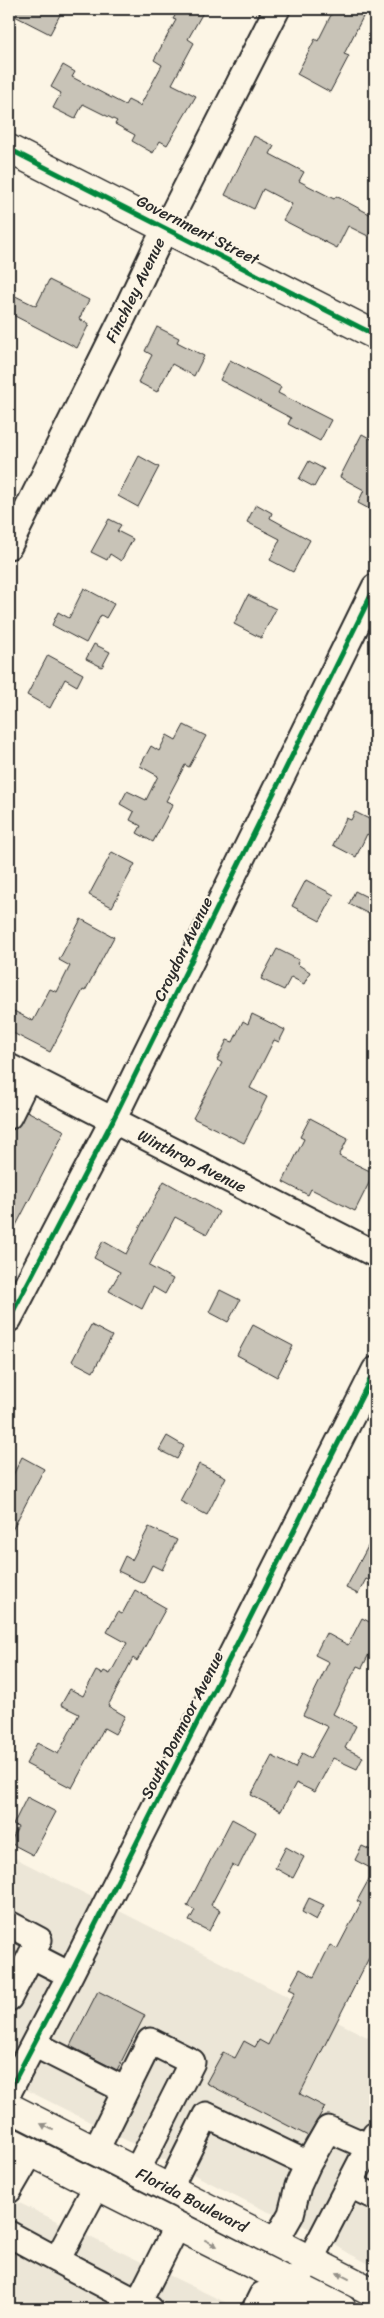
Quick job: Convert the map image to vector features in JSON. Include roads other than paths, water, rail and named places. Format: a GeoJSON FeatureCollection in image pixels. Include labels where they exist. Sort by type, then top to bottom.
{"type":"FeatureCollection","features":[{"type":"Feature","properties":{"kind":"main road","name":"Government Street"},"geometry":{"type":"LineString","coordinates":[[9,149],[375,335]]}},
{"type":"Feature","properties":{"kind":"main road","name":"Florida Boulevard"},"geometry":{"type":"LineString","coordinates":[[9,2107],[375,2293]]}},
{"type":"Feature","properties":{"kind":"main road","name":"Florida Boulevard"},"geometry":{"type":"LineString","coordinates":[[20,2146],[177,2226],[292,2297],[342,2309]]}},
{"type":"Feature","properties":{"kind":"street","name":"Finchley Avenue"},"geometry":{"type":"LineString","coordinates":[[9,546],[165,228],[277,9]]}},
{"type":"Feature","properties":{"kind":"street","name":"Croydon Avenue"},"geometry":{"type":"LineString","coordinates":[[9,1319],[113,1120],[375,587]]}},
{"type":"Feature","properties":{"kind":"street","name":"Winthrop Avenue"},"geometry":{"type":"LineString","coordinates":[[18,1072],[375,1254]]}},
{"type":"Feature","properties":{"kind":"street"},"geometry":{"type":"LineString","coordinates":[[9,1116],[18,1072]]}},
{"type":"Feature","properties":{"kind":"street","name":"South Donmoor Avenue"},"geometry":{"type":"LineString","coordinates":[[9,2091],[70,1975],[375,1370]]}},
{"type":"Feature","properties":{"kind":"street"},"geometry":{"type":"LineString","coordinates":[[9,1998],[39,1940],[11,1932]]}},
{"type":"Feature","properties":{"kind":"street"},"geometry":{"type":"LineString","coordinates":[[31,1955],[70,1975]]}},
{"type":"Feature","properties":{"kind":"street"},"geometry":{"type":"LineString","coordinates":[[95,2152],[150,2041],[192,2062],[136,2173]]}},
{"type":"Feature","properties":{"kind":"street"},"geometry":{"type":"LineString","coordinates":[[34,2044],[125,2090]]}},
{"type":"Feature","properties":{"kind":"street"},"geometry":{"type":"LineString","coordinates":[[169,2189],[206,2115],[308,2164]]}},
{"type":"Feature","properties":{"kind":"street"},"geometry":{"type":"LineString","coordinates":[[255,2309],[262,2295],[292,2297],[372,2141],[328,2129],[308,2164],[298,2186],[291,2214],[275,2242]]}},
{"type":"Feature","properties":{"kind":"street"},"geometry":{"type":"LineString","coordinates":[[9,2190],[20,2146]]}},
{"type":"Feature","properties":{"kind":"street"},"geometry":{"type":"LineString","coordinates":[[57,2260],[97,2185]]}},
{"type":"Feature","properties":{"kind":"street"},"geometry":{"type":"LineString","coordinates":[[350,2185],[375,2197]]}},
{"type":"Feature","properties":{"kind":"street"},"geometry":{"type":"LineString","coordinates":[[9,2234],[141,2307],[177,2226]]}}]}
